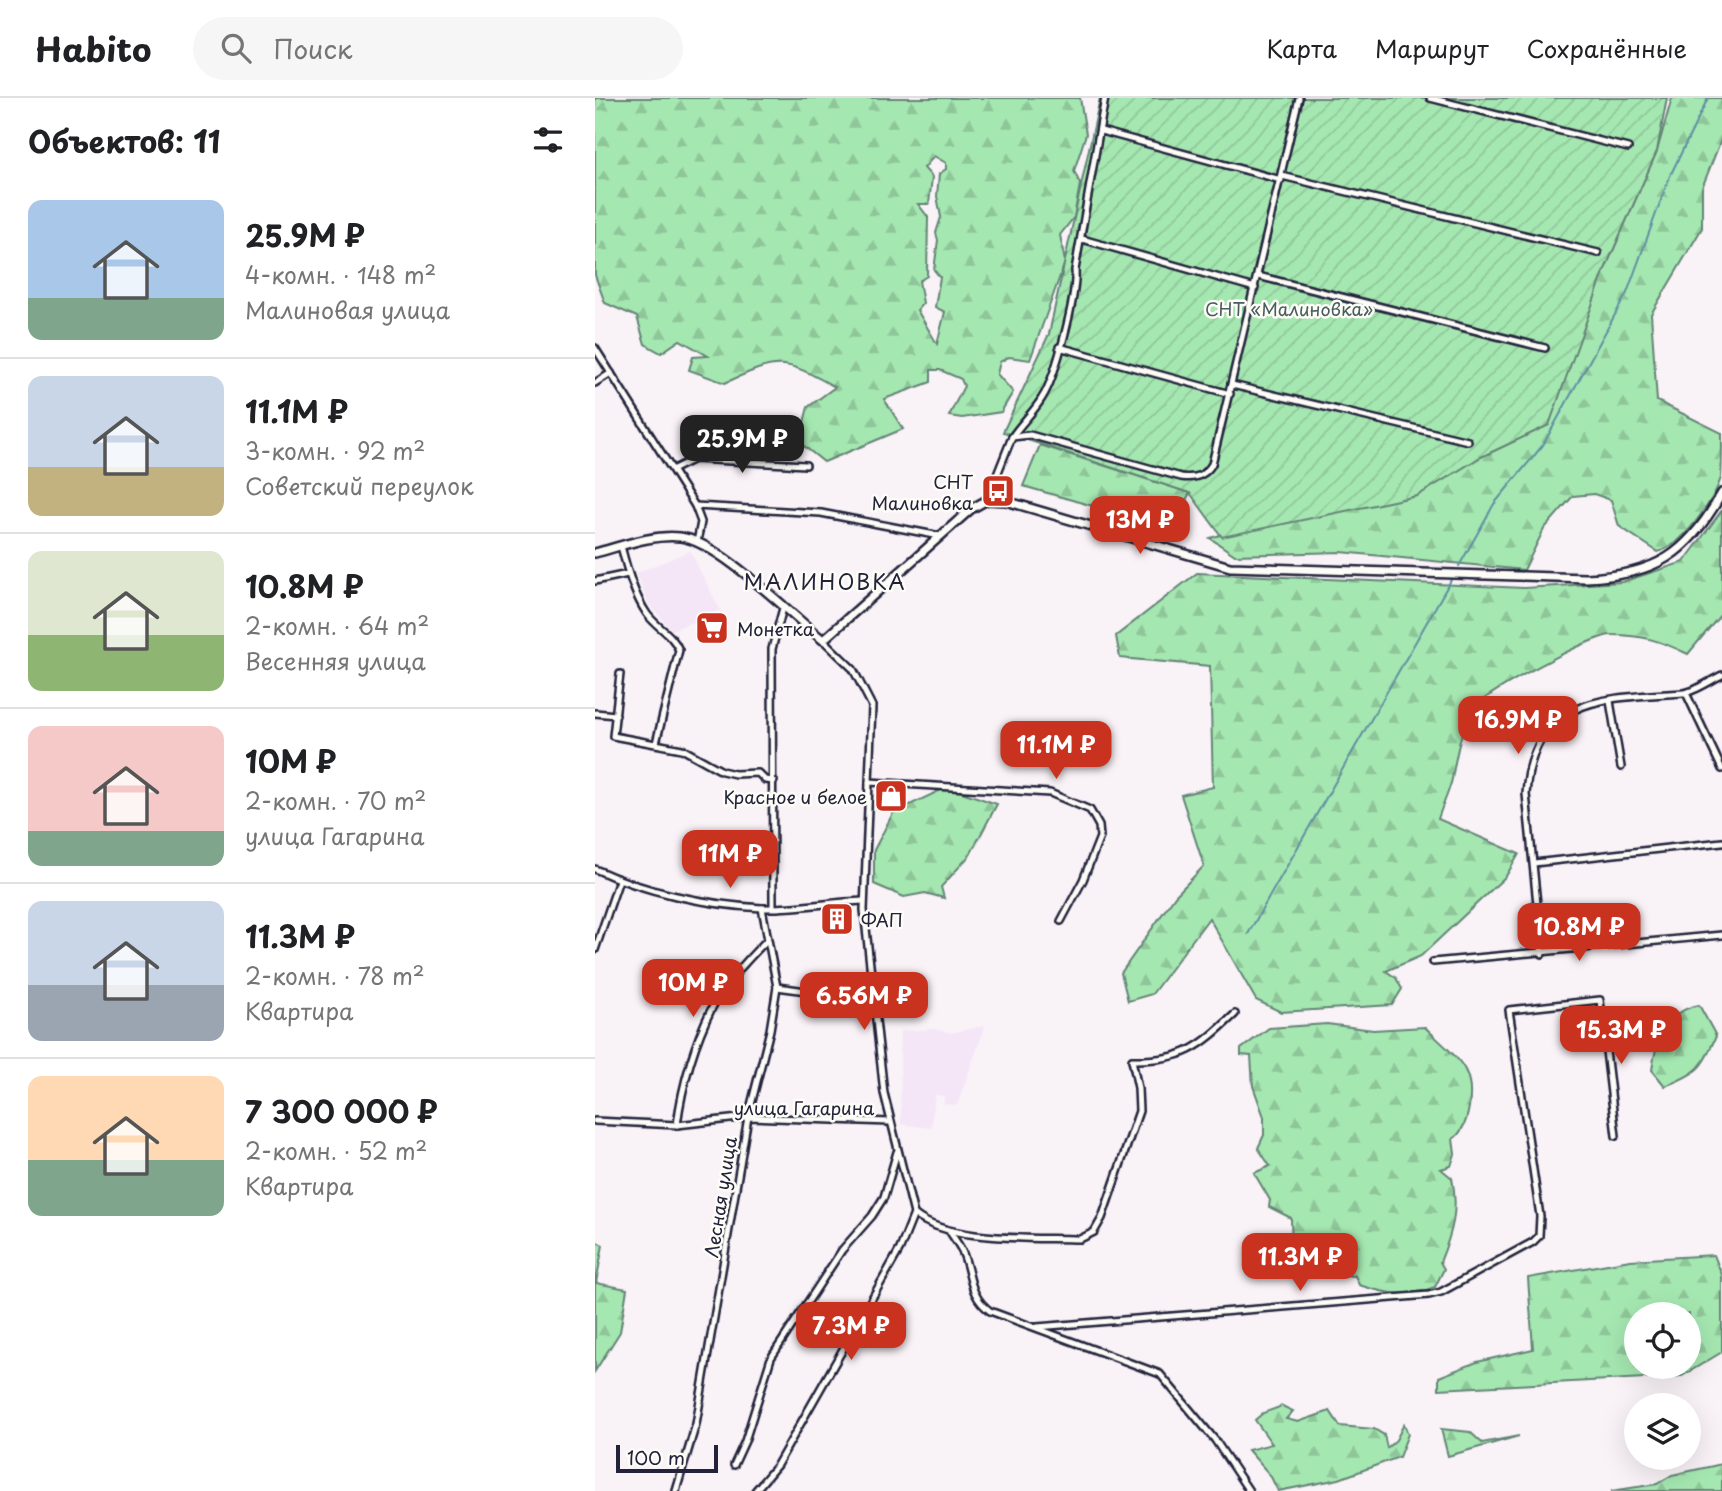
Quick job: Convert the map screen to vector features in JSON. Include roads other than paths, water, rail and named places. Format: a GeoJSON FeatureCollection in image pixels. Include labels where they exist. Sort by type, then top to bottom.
{"type":"FeatureCollection","features":[{"type":"Feature","properties":{"kind":"street"},"geometry":{"type":"LineString","coordinates":[[987,500],[992,480],[1012,437],[1042,398],[1053,376],[1076,286],[1075,270],[1105,98]]}},
{"type":"Feature","properties":{"kind":"street"},"geometry":{"type":"LineString","coordinates":[[1012,437],[1040,437],[1162,473],[1193,478],[1207,471],[1212,464],[1233,385],[1299,98]]}},
{"type":"Feature","properties":{"kind":"street"},"geometry":{"type":"LineString","coordinates":[[1430,98],[1628,148]]}},
{"type":"Feature","properties":{"kind":"street"},"geometry":{"type":"LineString","coordinates":[[1101,131],[1282,178],[1598,253]]}},
{"type":"Feature","properties":{"kind":"street"},"geometry":{"type":"LineString","coordinates":[[1081,239],[1255,288]]}},
{"type":"Feature","properties":{"kind":"street"},"geometry":{"type":"LineString","coordinates":[[1258,276],[1545,348]]}},
{"type":"Feature","properties":{"kind":"street"},"geometry":{"type":"LineString","coordinates":[[1059,347],[1230,394]]}},
{"type":"Feature","properties":{"kind":"street"},"geometry":{"type":"LineString","coordinates":[[595,348],[695,506],[701,522],[697,542]]}},
{"type":"Feature","properties":{"kind":"street"},"geometry":{"type":"LineString","coordinates":[[595,383],[611,373]]}},
{"type":"Feature","properties":{"kind":"street"},"geometry":{"type":"LineString","coordinates":[[1233,385],[1468,441]]}},
{"type":"Feature","properties":{"kind":"street"},"geometry":{"type":"LineString","coordinates":[[674,469],[694,459],[806,465]]}},
{"type":"Feature","properties":{"kind":"street"},"geometry":{"type":"LineString","coordinates":[[823,640],[971,509],[987,500],[1006,501],[1230,566],[1572,579],[1626,575],[1665,561],[1695,535],[1722,493]]}},
{"type":"Feature","properties":{"kind":"street"},"geometry":{"type":"LineString","coordinates":[[695,506],[821,513],[940,536]]}},
{"type":"Feature","properties":{"kind":"street"},"geometry":{"type":"LineString","coordinates":[[595,553],[655,538],[680,537],[697,542],[728,560],[823,640],[853,669],[872,706],[863,901],[882,1081],[914,1214],[923,1222],[950,1232],[1080,1239],[1094,1232],[1102,1217],[1139,1111],[1138,1088],[1132,1060],[1158,1061],[1183,1055],[1198,1046],[1235,1014]]}},
{"type":"Feature","properties":{"kind":"street"},"geometry":{"type":"LineString","coordinates":[[621,547],[628,574],[647,615],[674,637],[679,650],[656,743]]}},
{"type":"Feature","properties":{"kind":"street"},"geometry":{"type":"LineString","coordinates":[[595,581],[628,574]]}},
{"type":"Feature","properties":{"kind":"street"},"geometry":{"type":"LineString","coordinates":[[773,907],[772,649],[783,608]]}},
{"type":"Feature","properties":{"kind":"street"},"geometry":{"type":"LineString","coordinates":[[619,674],[613,736],[656,743],[694,754],[722,771],[736,774],[758,773],[765,780],[774,780]]}},
{"type":"Feature","properties":{"kind":"street"},"geometry":{"type":"LineString","coordinates":[[1542,954],[1525,794],[1528,767],[1535,748],[1565,712],[1583,705],[1661,692],[1686,693],[1722,675]]}},
{"type":"Feature","properties":{"kind":"street"},"geometry":{"type":"LineString","coordinates":[[1686,693],[1722,769]]}},
{"type":"Feature","properties":{"kind":"street"},"geometry":{"type":"LineString","coordinates":[[1610,701],[1621,768]]}},
{"type":"Feature","properties":{"kind":"street"},"geometry":{"type":"LineString","coordinates":[[595,713],[616,715]]}},
{"type":"Feature","properties":{"kind":"street"},"geometry":{"type":"LineString","coordinates":[[869,782],[1050,793],[1090,810],[1099,826],[1100,838],[1083,880],[1061,921]]}},
{"type":"Feature","properties":{"kind":"street"},"geometry":{"type":"LineString","coordinates":[[1534,863],[1722,842]]}},
{"type":"Feature","properties":{"kind":"street"},"geometry":{"type":"LineString","coordinates":[[595,869],[619,880],[698,899],[762,908],[863,901]]}},
{"type":"Feature","properties":{"kind":"street"},"geometry":{"type":"LineString","coordinates":[[595,950],[619,880]]}},
{"type":"Feature","properties":{"kind":"street","name":"Лесная улица"},"geometry":{"type":"LineString","coordinates":[[676,1491],[696,1424],[748,1117],[770,1030],[777,987],[766,941],[762,908]]}},
{"type":"Feature","properties":{"kind":"street"},"geometry":{"type":"LineString","coordinates":[[1433,962],[1542,954],[1722,935]]}},
{"type":"Feature","properties":{"kind":"street"},"geometry":{"type":"LineString","coordinates":[[677,1125],[687,1077],[714,1004],[731,978],[738,974],[766,941]]}},
{"type":"Feature","properties":{"kind":"street"},"geometry":{"type":"LineString","coordinates":[[777,987],[814,992],[816,986],[839,993],[874,990]]}},
{"type":"Feature","properties":{"kind":"street"},"geometry":{"type":"LineString","coordinates":[[1037,1327],[1429,1295],[1441,1292],[1533,1241],[1541,1228],[1539,1203],[1509,1010],[1600,1000],[1616,1136]]}},
{"type":"Feature","properties":{"kind":"street","name":"улица Гагарина"},"geometry":{"type":"LineString","coordinates":[[595,1121],[677,1125],[748,1117],[890,1122]]}},
{"type":"Feature","properties":{"kind":"street"},"geometry":{"type":"LineString","coordinates":[[734,1465],[745,1441],[771,1358],[842,1251],[872,1216],[884,1197],[898,1149]]}},
{"type":"Feature","properties":{"kind":"street"},"geometry":{"type":"LineString","coordinates":[[755,1491],[777,1465],[900,1249],[914,1214]]}},
{"type":"Feature","properties":{"kind":"street"},"geometry":{"type":"LineString","coordinates":[[950,1232],[962,1252],[978,1303],[990,1311],[1160,1374],[1215,1440],[1249,1491]]}},
{"type":"Feature","properties":{"kind":"waterway"},"geometry":{"type":"LineString","coordinates":[[1459,566],[1494,504],[1543,445],[1627,293],[1669,178],[1708,98]]}},
{"type":"Feature","properties":{"kind":"waterway"},"geometry":{"type":"LineString","coordinates":[[1248,934],[1451,580]]}},
{"type":"Feature","properties":{"kind":"place","name":"СНТ Малиновка"},"geometry":{"type":"Point","coordinates":[998,491]}},
{"type":"Feature","properties":{"kind":"place","name":"Монетка"},"geometry":{"type":"Point","coordinates":[712,628]}},
{"type":"Feature","properties":{"kind":"place","name":"Красное и белое"},"geometry":{"type":"Point","coordinates":[891,796]}},
{"type":"Feature","properties":{"kind":"place","name":"ФАП"},"geometry":{"type":"Point","coordinates":[837,919]}},
{"type":"Feature","properties":{"kind":"district","name":"МАЛИНОВКА"},"geometry":{"type":"Point","coordinates":[825,581]}},
{"type":"Feature","properties":{"kind":"park label","name":"СНТ «Малиновка»"},"geometry":{"type":"Point","coordinates":[1289,308]}}]}
